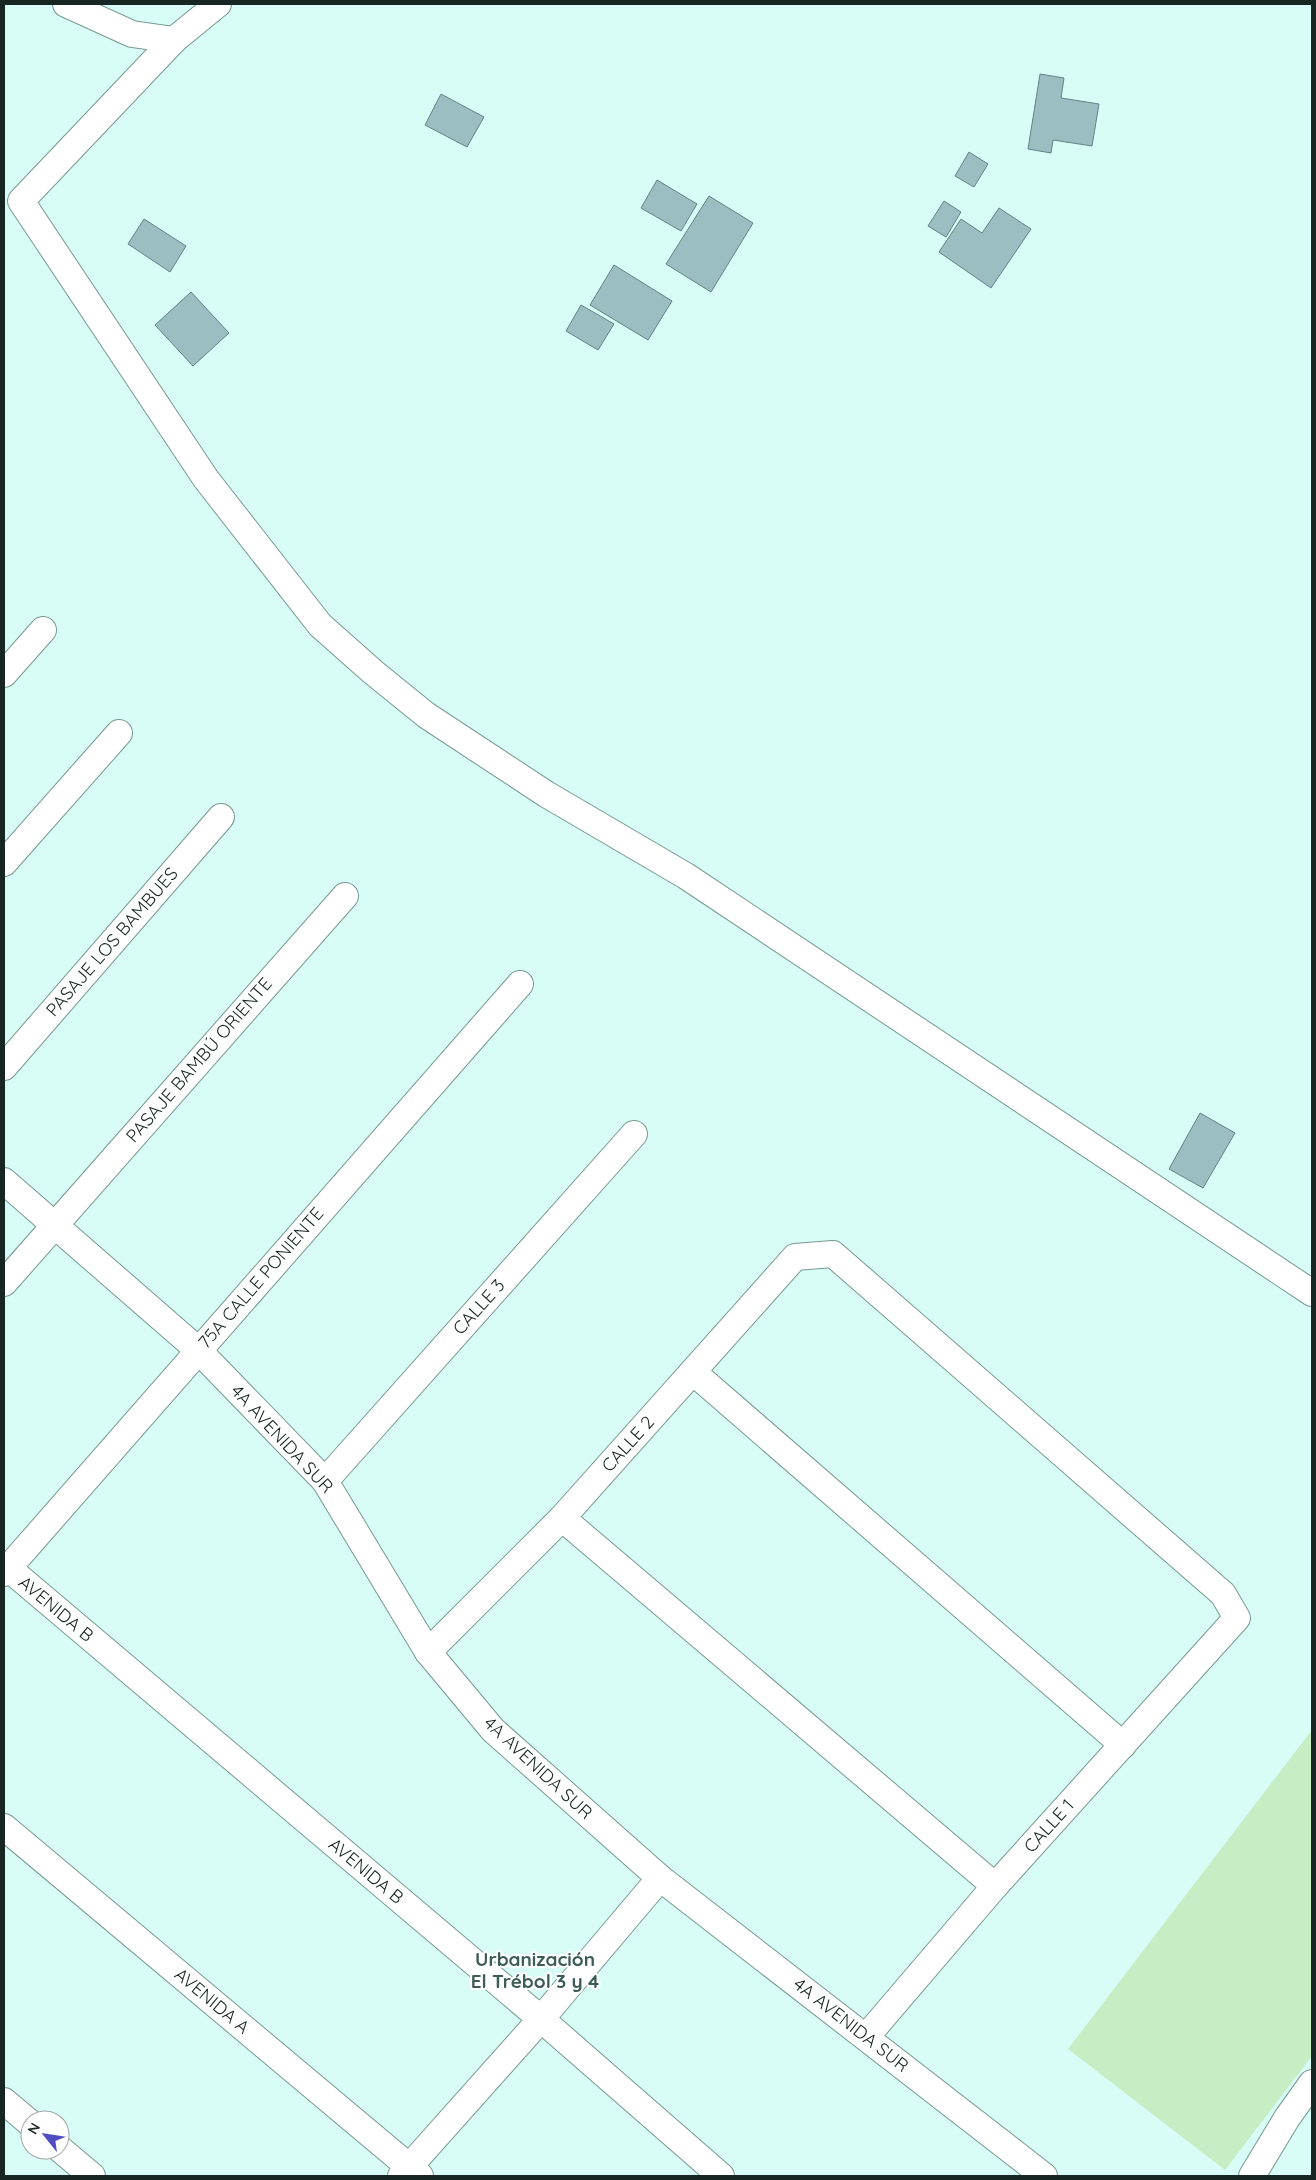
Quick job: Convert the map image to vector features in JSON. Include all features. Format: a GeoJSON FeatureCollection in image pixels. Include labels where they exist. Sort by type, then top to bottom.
{"type":"FeatureCollection","features":[{"type":"Feature","properties":{"kind":"street"},"geometry":{"type":"LineString","coordinates":[[66,4],[132,34],[174,40]]}},
{"type":"Feature","properties":{"kind":"street"},"geometry":{"type":"LineString","coordinates":[[218,4],[174,40],[21,201],[206,478],[320,625],[373,672],[426,715],[546,794],[686,876],[1312,1293]]}},
{"type":"Feature","properties":{"kind":"street"},"geometry":{"type":"LineString","coordinates":[[4,674],[43,630]]}},
{"type":"Feature","properties":{"kind":"street"},"geometry":{"type":"LineString","coordinates":[[4,863],[119,733]]}},
{"type":"Feature","properties":{"kind":"street","name":"PASAJE LOS BAMBUES"},"geometry":{"type":"LineString","coordinates":[[4,1068],[221,817]]}},
{"type":"Feature","properties":{"kind":"street","name":"PASAJE BAMBÚ ORIENTE"},"geometry":{"type":"LineString","coordinates":[[4,1282],[345,896]]}},
{"type":"Feature","properties":{"kind":"street","name":"75A CALLE PONIENTE"},"geometry":{"type":"LineString","coordinates":[[6,1571],[520,984]]}},
{"type":"Feature","properties":{"kind":"street","name":"CALLE 3"},"geometry":{"type":"LineString","coordinates":[[325,1481],[634,1134]]}},
{"type":"Feature","properties":{"kind":"street","name":"4A AVENIDA SUR"},"geometry":{"type":"LineString","coordinates":[[4,1181],[198,1350],[325,1481],[428,1652],[493,1730],[660,1878],[1044,2176]]}},
{"type":"Feature","properties":{"kind":"street","name":"CALLE 2"},"geometry":{"type":"LineString","coordinates":[[428,1652],[562,1518],[795,1257],[833,1254],[1222,1594],[1237,1618]]}},
{"type":"Feature","properties":{"kind":"street"},"geometry":{"type":"LineString","coordinates":[[693,1372],[1123,1744]]}},
{"type":"Feature","properties":{"kind":"street"},"geometry":{"type":"LineString","coordinates":[[562,1518],[995,1886]]}},
{"type":"Feature","properties":{"kind":"street","name":"AVENIDA B"},"geometry":{"type":"LineString","coordinates":[[6,1571],[540,2019],[721,2176]]}},
{"type":"Feature","properties":{"kind":"street","name":"CALLE 1"},"geometry":{"type":"LineString","coordinates":[[866,2037],[995,1886],[1237,1618]]}},
{"type":"Feature","properties":{"kind":"street","name":"AVENIDA A"},"geometry":{"type":"LineString","coordinates":[[4,1827],[410,2173]]}},
{"type":"Feature","properties":{"kind":"street"},"geometry":{"type":"LineString","coordinates":[[410,2173],[660,1878]]}},
{"type":"Feature","properties":{"kind":"street"},"geometry":{"type":"LineString","coordinates":[[1252,2176],[1287,2118],[1312,2083]]}},
{"type":"Feature","properties":{"kind":"street"},"geometry":{"type":"LineString","coordinates":[[4,2101],[20,2115]]}},
{"type":"Feature","properties":{"kind":"street"},"geometry":{"type":"LineString","coordinates":[[70,2157],[92,2176]]}},
{"type":"Feature","properties":{"kind":"green space"},"geometry":{"type":"Polygon","coordinates":[[[1312,1730],[1312,2056],[1225,2170],[1068,2049],[1312,1730]]]}},
{"type":"Feature","properties":{"kind":"building"},"geometry":{"type":"Polygon","coordinates":[[[1040,74],[1064,78],[1061,98],[1099,104],[1092,146],[1053,140],[1051,153],[1028,149],[1040,74]]]}},
{"type":"Feature","properties":{"kind":"building"},"geometry":{"type":"Polygon","coordinates":[[[441,94],[484,117],[467,147],[425,125],[441,94]]]}},
{"type":"Feature","properties":{"kind":"building"},"geometry":{"type":"Polygon","coordinates":[[[969,152],[988,164],[974,187],[955,176],[969,152]]]}},
{"type":"Feature","properties":{"kind":"building"},"geometry":{"type":"Polygon","coordinates":[[[657,180],[697,204],[681,231],[641,208],[657,180]]]}},
{"type":"Feature","properties":{"kind":"building"},"geometry":{"type":"Polygon","coordinates":[[[709,196],[753,223],[711,292],[666,264],[709,196]]]}},
{"type":"Feature","properties":{"kind":"building"},"geometry":{"type":"Polygon","coordinates":[[[944,201],[961,212],[946,237],[928,226],[944,201]]]}},
{"type":"Feature","properties":{"kind":"building"},"geometry":{"type":"Polygon","coordinates":[[[999,208],[1031,229],[991,288],[939,252],[961,219],[982,233],[999,208]]]}},
{"type":"Feature","properties":{"kind":"building"},"geometry":{"type":"Polygon","coordinates":[[[144,219],[186,246],[170,272],[128,244],[144,219]]]}},
{"type":"Feature","properties":{"kind":"building"},"geometry":{"type":"Polygon","coordinates":[[[614,265],[672,301],[648,340],[590,305],[614,265]]]}},
{"type":"Feature","properties":{"kind":"building"},"geometry":{"type":"Polygon","coordinates":[[[191,292],[229,333],[193,366],[155,325],[191,292]]]}},
{"type":"Feature","properties":{"kind":"building"},"geometry":{"type":"Polygon","coordinates":[[[581,305],[614,324],[598,350],[566,331],[581,305]]]}},
{"type":"Feature","properties":{"kind":"building"},"geometry":{"type":"Polygon","coordinates":[[[1200,1113],[1235,1133],[1203,1188],[1169,1169],[1200,1113]]]}},
{"type":"Feature","properties":{"kind":"district","name":"Urbanización El Trébol 3 y 4"},"geometry":{"type":"Point","coordinates":[535,1970]}}]}
